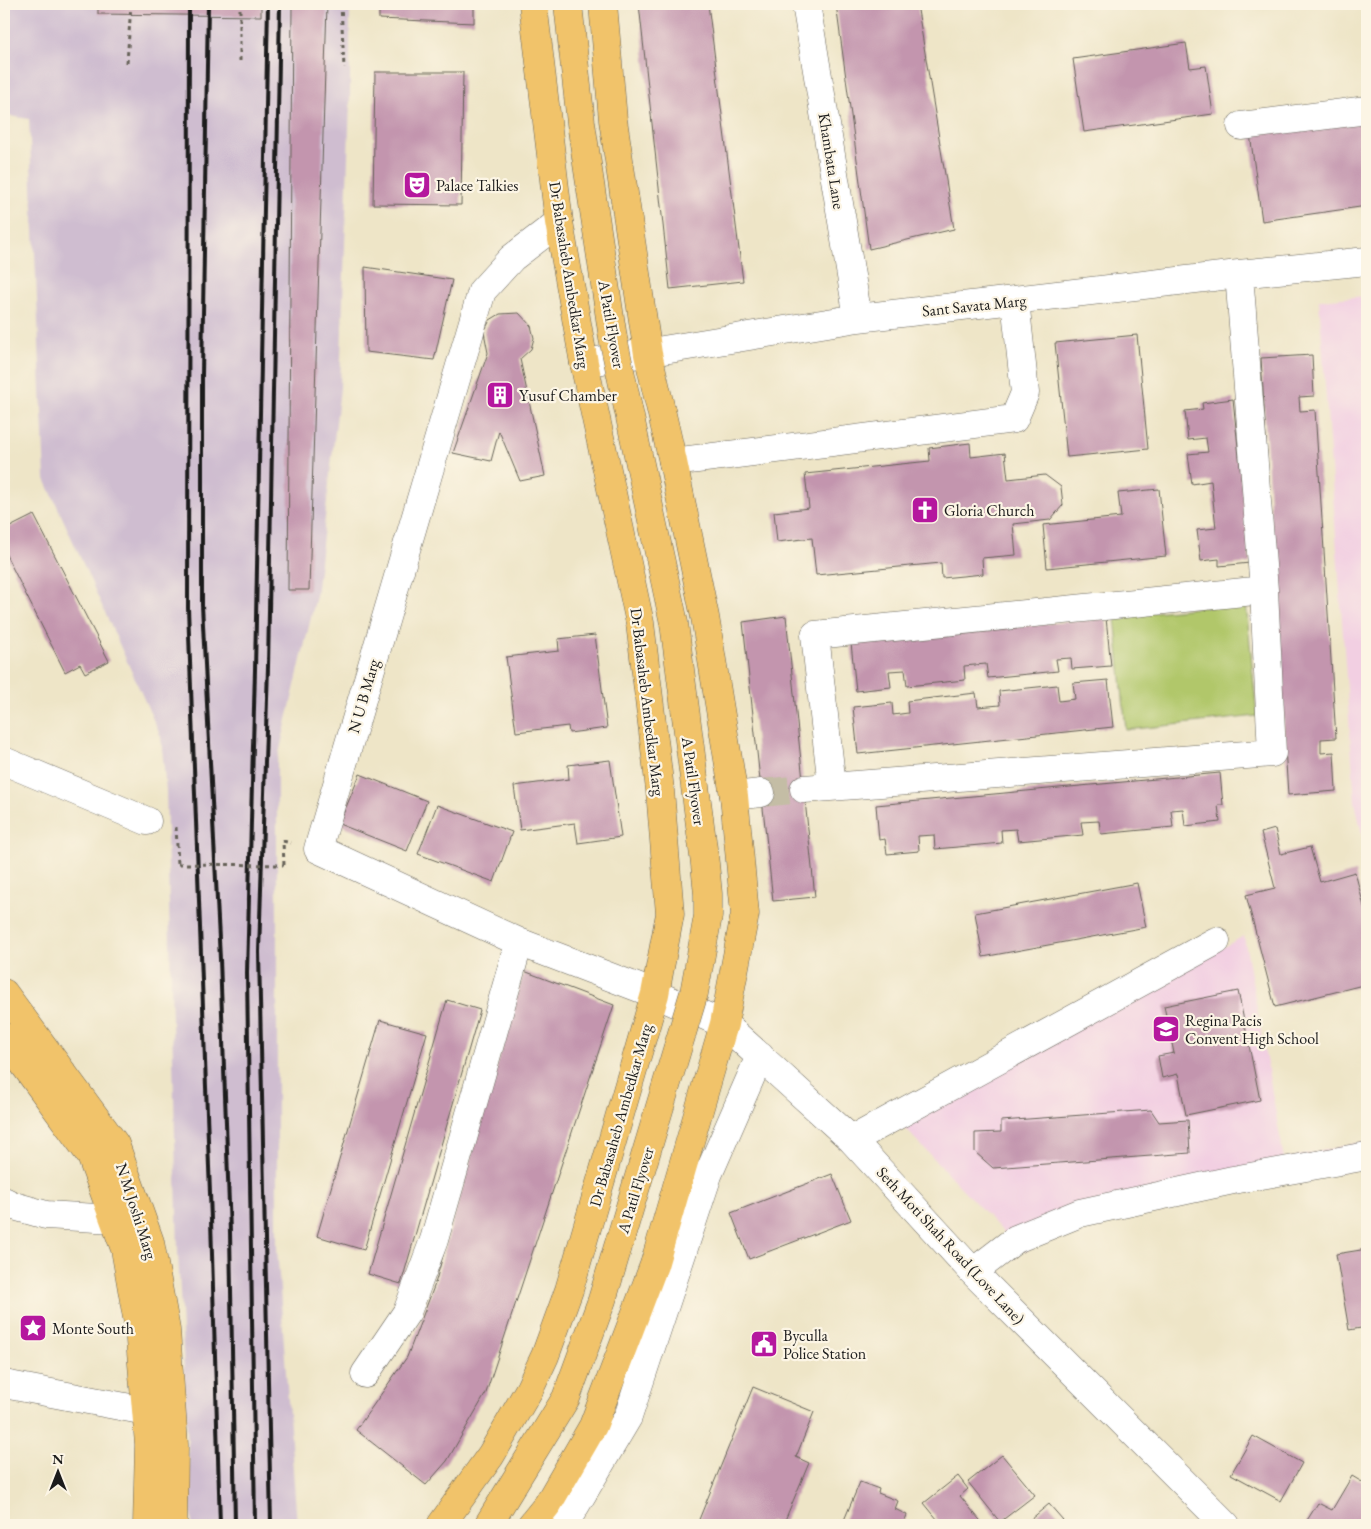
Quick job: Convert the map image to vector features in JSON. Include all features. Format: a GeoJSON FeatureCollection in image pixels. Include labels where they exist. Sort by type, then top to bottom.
{"type":"FeatureCollection","features":[{"type":"Feature","properties":{"kind":"main road","name":"Dr Babasaheb Ambedkar Marg"},"geometry":{"type":"LineString","coordinates":[[441,1525],[491,1455],[530,1388],[545,1356],[568,1290],[655,994],[670,914],[660,790],[640,623],[584,363],[559,222],[533,4]]}},
{"type":"Feature","properties":{"kind":"main road","name":"A Patil Flyover"},"geometry":{"type":"LineString","coordinates":[[488,1525],[566,1398],[574,1380],[602,1300],[694,993],[708,916],[705,864],[674,623],[613,338],[581,123],[568,4]]}},
{"type":"Feature","properties":{"kind":"main road"},"geometry":{"type":"LineString","coordinates":[[531,1525],[548,1504],[593,1426],[654,1265],[724,1024],[745,914],[734,796],[705,617],[673,462],[648,354],[613,120],[602,4]]}},
{"type":"Feature","properties":{"kind":"main road","name":"N M Joshi Marg"},"geometry":{"type":"LineString","coordinates":[[4,993],[115,1144],[127,1216],[125,1249],[136,1312],[149,1444],[146,1525]]}},
{"type":"Feature","properties":{"kind":"main road","name":"N M Joshi Marg"},"geometry":{"type":"LineString","coordinates":[[4,1037],[91,1156],[127,1216],[150,1242],[166,1330],[174,1446],[173,1525]]}},
{"type":"Feature","properties":{"kind":"street","name":"Khambata Lane"},"geometry":{"type":"LineString","coordinates":[[806,4],[858,318]]}},
{"type":"Feature","properties":{"kind":"street"},"geometry":{"type":"LineString","coordinates":[[1241,126],[1367,110]]}},
{"type":"Feature","properties":{"kind":"street","name":"N U B Marg"},"geometry":{"type":"LineString","coordinates":[[559,222],[512,258],[482,291],[318,849],[519,942],[655,994]]}},
{"type":"Feature","properties":{"kind":"street","name":"Sant Savata Marg"},"geometry":{"type":"LineString","coordinates":[[584,363],[858,318],[1367,261]]}},
{"type":"Feature","properties":{"kind":"street"},"geometry":{"type":"LineString","coordinates":[[804,789],[1272,753],[1264,590],[1238,274]]}},
{"type":"Feature","properties":{"kind":"street"},"geometry":{"type":"LineString","coordinates":[[673,462],[1014,419],[1025,393],[1015,300]]}},
{"type":"Feature","properties":{"kind":"street"},"geometry":{"type":"LineString","coordinates":[[832,786],[815,634],[1264,590]]}},
{"type":"Feature","properties":{"kind":"street"},"geometry":{"type":"LineString","coordinates":[[4,760],[147,821]]}},
{"type":"Feature","properties":{"kind":"street"},"geometry":{"type":"LineString","coordinates":[[734,796],[761,793]]}},
{"type":"Feature","properties":{"kind":"street"},"geometry":{"type":"LineString","coordinates":[[852,1140],[1216,941]]}},
{"type":"Feature","properties":{"kind":"street"},"geometry":{"type":"LineString","coordinates":[[366,1374],[407,1312],[434,1240],[519,942]]}},
{"type":"Feature","properties":{"kind":"street","name":"Seth Moti Shah Road (Love Lane)"},"geometry":{"type":"LineString","coordinates":[[655,994],[724,1024],[852,1140],[973,1272],[1220,1524]]}},
{"type":"Feature","properties":{"kind":"street"},"geometry":{"type":"LineString","coordinates":[[564,1525],[628,1417],[708,1174],[760,1056]]}},
{"type":"Feature","properties":{"kind":"street"},"geometry":{"type":"LineString","coordinates":[[973,1272],[1016,1240],[1080,1213],[1233,1180],[1367,1156]]}},
{"type":"Feature","properties":{"kind":"street"},"geometry":{"type":"LineString","coordinates":[[4,1201],[46,1215],[127,1216]]}},
{"type":"Feature","properties":{"kind":"street"},"geometry":{"type":"LineString","coordinates":[[4,1384],[146,1411]]}},
{"type":"Feature","properties":{"kind":"path"},"geometry":{"type":"LineString","coordinates":[[127,63],[131,4]]}},
{"type":"Feature","properties":{"kind":"path"},"geometry":{"type":"LineString","coordinates":[[341,4],[344,68]]}},
{"type":"Feature","properties":{"kind":"path"},"geometry":{"type":"LineString","coordinates":[[240,9],[240,65]]}},
{"type":"Feature","properties":{"kind":"path"},"geometry":{"type":"LineString","coordinates":[[178,864],[284,865]]}},
{"type":"Feature","properties":{"kind":"shaded area"},"geometry":{"type":"Polygon","coordinates":[[[4,4],[350,4],[350,100],[340,388],[316,596],[277,762],[277,1247],[297,1525],[192,1525],[178,1253],[166,790],[161,737],[45,479],[29,119],[4,115],[4,4]]]}},
{"type":"Feature","properties":{"kind":"shaded area"},"geometry":{"type":"Polygon","coordinates":[[[1367,296],[1367,858],[1355,802],[1319,300],[1367,296]]]}},
{"type":"Feature","properties":{"kind":"shaded area","name":"Regina Pacis Convent High School"},"geometry":{"type":"Polygon","coordinates":[[[1244,936],[1284,1159],[1367,1141],[1367,1166],[1110,1214],[1025,1251],[1017,1239],[1006,1235],[900,1123],[1244,936]]]}},
{"type":"Feature","properties":{"kind":"green space"},"geometry":{"type":"Polygon","coordinates":[[[1246,603],[1257,716],[1126,730],[1115,616],[1246,603]]]}},
{"type":"Feature","properties":{"kind":"building"},"geometry":{"type":"Polygon","coordinates":[[[98,4],[261,4],[261,16],[98,14],[98,4]]]}},
{"type":"Feature","properties":{"kind":"building"},"geometry":{"type":"Polygon","coordinates":[[[292,4],[327,4],[309,590],[288,590],[292,4]]]}},
{"type":"Feature","properties":{"kind":"building"},"geometry":{"type":"Polygon","coordinates":[[[379,4],[474,4],[474,23],[379,19],[379,4]]]}},
{"type":"Feature","properties":{"kind":"building"},"geometry":{"type":"Polygon","coordinates":[[[639,4],[708,4],[743,281],[670,289],[639,4]]]}},
{"type":"Feature","properties":{"kind":"building"},"geometry":{"type":"Polygon","coordinates":[[[836,4],[917,4],[954,229],[869,249],[836,4]]]}},
{"type":"Feature","properties":{"kind":"building"},"geometry":{"type":"Polygon","coordinates":[[[1186,43],[1190,68],[1206,66],[1213,114],[1084,132],[1073,59],[1186,43]]]}},
{"type":"Feature","properties":{"kind":"building"},"geometry":{"type":"Polygon","coordinates":[[[375,72],[463,72],[461,205],[373,204],[375,72]]]}},
{"type":"Feature","properties":{"kind":"building"},"geometry":{"type":"Polygon","coordinates":[[[1367,118],[1367,206],[1262,221],[1250,134],[1367,118]]]}},
{"type":"Feature","properties":{"kind":"building"},"geometry":{"type":"Polygon","coordinates":[[[365,267],[452,280],[434,360],[366,352],[365,267]]]}},
{"type":"Feature","properties":{"kind":"building","name":"Yusuf Chamber"},"geometry":{"type":"Polygon","coordinates":[[[519,313],[531,326],[534,338],[531,349],[520,359],[545,476],[520,481],[499,431],[491,461],[453,453],[488,353],[484,332],[490,320],[500,314],[519,313]]]}},
{"type":"Feature","properties":{"kind":"building"},"geometry":{"type":"Polygon","coordinates":[[[1137,335],[1148,449],[1067,457],[1055,343],[1137,335]]]}},
{"type":"Feature","properties":{"kind":"building"},"geometry":{"type":"Polygon","coordinates":[[[1312,355],[1314,396],[1299,397],[1300,411],[1315,410],[1336,738],[1321,739],[1321,753],[1334,752],[1336,791],[1288,795],[1261,358],[1312,355]]]}},
{"type":"Feature","properties":{"kind":"building"},"geometry":{"type":"Polygon","coordinates":[[[1233,399],[1250,563],[1219,566],[1219,559],[1201,561],[1197,530],[1216,528],[1211,481],[1192,484],[1188,454],[1208,452],[1206,438],[1188,440],[1185,411],[1203,409],[1202,403],[1233,399]]]}},
{"type":"Feature","properties":{"kind":"building","name":"Gloria Church"},"geometry":{"type":"Polygon","coordinates":[[[970,443],[971,457],[1005,453],[1008,479],[1045,475],[1061,487],[1063,505],[1050,520],[1013,524],[1016,555],[982,558],[983,574],[942,578],[941,563],[816,575],[812,538],[777,542],[774,512],[809,508],[805,474],[930,461],[929,448],[970,443]]]}},
{"type":"Feature","properties":{"kind":"building"},"geometry":{"type":"Polygon","coordinates":[[[1159,489],[1166,556],[1047,568],[1043,525],[1121,517],[1118,493],[1159,489]]]}},
{"type":"Feature","properties":{"kind":"building"},"geometry":{"type":"Polygon","coordinates":[[[34,515],[109,661],[85,673],[80,664],[65,672],[4,551],[4,530],[34,515]]]}},
{"type":"Feature","properties":{"kind":"building"},"geometry":{"type":"Polygon","coordinates":[[[786,616],[815,897],[773,901],[743,622],[786,616]]]}},
{"type":"Feature","properties":{"kind":"building"},"geometry":{"type":"Polygon","coordinates":[[[1106,618],[1111,666],[1072,669],[1071,658],[1056,659],[1058,671],[988,678],[986,664],[964,666],[965,680],[907,686],[905,670],[889,671],[891,687],[856,691],[851,643],[1106,618]]]}},
{"type":"Feature","properties":{"kind":"building"},"geometry":{"type":"Polygon","coordinates":[[[595,635],[607,728],[569,733],[568,726],[516,732],[506,657],[559,651],[558,639],[595,635]]]}},
{"type":"Feature","properties":{"kind":"building"},"geometry":{"type":"Polygon","coordinates":[[[1108,680],[1113,727],[858,754],[853,707],[892,703],[893,715],[908,713],[907,701],[976,693],[978,707],[1000,705],[999,691],[1057,685],[1059,701],[1075,699],[1073,683],[1108,680]]]}},
{"type":"Feature","properties":{"kind":"building"},"geometry":{"type":"Polygon","coordinates":[[[610,760],[621,837],[578,843],[575,823],[520,830],[514,786],[569,779],[568,765],[610,760]]]}},
{"type":"Feature","properties":{"kind":"building"},"geometry":{"type":"Polygon","coordinates":[[[1220,773],[1223,805],[1218,805],[1220,822],[1185,826],[1183,809],[1171,810],[1173,827],[1101,834],[1099,821],[1081,822],[1083,835],[1018,841],[1016,829],[1001,830],[1002,843],[935,849],[934,835],[918,836],[919,851],[887,854],[885,839],[879,840],[876,805],[1220,773]]]}},
{"type":"Feature","properties":{"kind":"building"},"geometry":{"type":"Polygon","coordinates":[[[360,774],[427,801],[407,851],[339,824],[360,774]]]}},
{"type":"Feature","properties":{"kind":"building"},"geometry":{"type":"Polygon","coordinates":[[[437,805],[512,832],[494,882],[418,854],[437,805]]]}},
{"type":"Feature","properties":{"kind":"building"},"geometry":{"type":"Polygon","coordinates":[[[1275,829],[1281,854],[1310,847],[1320,882],[1355,872],[1367,918],[1367,984],[1275,1007],[1246,895],[1275,888],[1261,833],[1275,829]]]}},
{"type":"Feature","properties":{"kind":"building"},"geometry":{"type":"Polygon","coordinates":[[[1137,883],[1146,927],[983,957],[975,913],[1137,883]]]}},
{"type":"Feature","properties":{"kind":"building"},"geometry":{"type":"Polygon","coordinates":[[[524,971],[614,1005],[486,1393],[447,1461],[426,1485],[356,1430],[407,1357],[435,1284],[524,971]]]}},
{"type":"Feature","properties":{"kind":"building"},"geometry":{"type":"Polygon","coordinates":[[[1238,991],[1260,1100],[1186,1115],[1178,1074],[1162,1078],[1158,1056],[1174,1053],[1164,1006],[1238,991]]]}},
{"type":"Feature","properties":{"kind":"building"},"geometry":{"type":"Polygon","coordinates":[[[447,1000],[480,1010],[401,1284],[368,1274],[447,1000]]]}},
{"type":"Feature","properties":{"kind":"building"},"geometry":{"type":"Polygon","coordinates":[[[380,1020],[427,1033],[364,1250],[317,1236],[380,1020]]]}},
{"type":"Feature","properties":{"kind":"building"},"geometry":{"type":"Polygon","coordinates":[[[1151,1110],[1159,1122],[1188,1120],[1190,1153],[993,1168],[975,1152],[975,1133],[1001,1132],[1001,1121],[1151,1110]]]}},
{"type":"Feature","properties":{"kind":"building"},"geometry":{"type":"Polygon","coordinates":[[[832,1174],[851,1220],[749,1259],[731,1213],[832,1174]]]}},
{"type":"Feature","properties":{"kind":"building"},"geometry":{"type":"Polygon","coordinates":[[[1367,1249],[1367,1327],[1349,1330],[1336,1254],[1367,1249]]]}},
{"type":"Feature","properties":{"kind":"building"},"geometry":{"type":"Polygon","coordinates":[[[753,1387],[814,1412],[796,1457],[809,1463],[783,1525],[770,1521],[768,1525],[706,1525],[698,1522],[753,1387]]]}},
{"type":"Feature","properties":{"kind":"building"},"geometry":{"type":"Polygon","coordinates":[[[1253,1436],[1302,1463],[1281,1501],[1231,1474],[1253,1436]]]}},
{"type":"Feature","properties":{"kind":"building"},"geometry":{"type":"Polygon","coordinates":[[[1002,1455],[1035,1495],[1000,1522],[968,1482],[1002,1455]]]}},
{"type":"Feature","properties":{"kind":"building"},"geometry":{"type":"Polygon","coordinates":[[[958,1476],[968,1489],[960,1496],[984,1525],[942,1525],[924,1503],[958,1476]]]}},
{"type":"Feature","properties":{"kind":"building"},"geometry":{"type":"Polygon","coordinates":[[[1352,1476],[1367,1485],[1366,1525],[1304,1525],[1318,1503],[1332,1510],[1352,1476]]]}},
{"type":"Feature","properties":{"kind":"building"},"geometry":{"type":"Polygon","coordinates":[[[860,1482],[879,1489],[878,1493],[898,1501],[895,1509],[907,1515],[903,1525],[842,1525],[860,1482]]]}},
{"type":"Feature","properties":{"kind":"building"},"geometry":{"type":"Polygon","coordinates":[[[1049,1504],[1063,1520],[1057,1525],[1024,1525],[1049,1504]]]}},
{"type":"Feature","properties":{"kind":"tunnel"},"geometry":{"type":"LineString","coordinates":[[761,793],[804,789]]}},
{"type":"Feature","properties":{"kind":"railway"},"geometry":{"type":"LineString","coordinates":[[189,4],[188,608],[211,1220],[220,1525]]}},
{"type":"Feature","properties":{"kind":"railway"},"geometry":{"type":"LineString","coordinates":[[208,4],[202,375],[202,605],[220,959],[230,1232],[235,1525]]}},
{"type":"Feature","properties":{"kind":"railway"},"geometry":{"type":"LineString","coordinates":[[255,1525],[247,973],[268,4]]}},
{"type":"Feature","properties":{"kind":"railway"},"geometry":{"type":"LineString","coordinates":[[271,1525],[259,952],[268,667],[280,4]]}},
{"type":"Feature","properties":{"kind":"place","name":"Palace Talkies"},"geometry":{"type":"Point","coordinates":[417,185]}},
{"type":"Feature","properties":{"kind":"place","name":"Yusuf Chamber"},"geometry":{"type":"Point","coordinates":[500,395]}},
{"type":"Feature","properties":{"kind":"place","name":"Gloria Church"},"geometry":{"type":"Point","coordinates":[925,510]}},
{"type":"Feature","properties":{"kind":"place","name":"Regina Pacis Convent High School"},"geometry":{"type":"Point","coordinates":[1166,1029]}},
{"type":"Feature","properties":{"kind":"place","name":"Monte South"},"geometry":{"type":"Point","coordinates":[33,1328]}},
{"type":"Feature","properties":{"kind":"place","name":"Byculla Police Station"},"geometry":{"type":"Point","coordinates":[764,1344]}}]}
